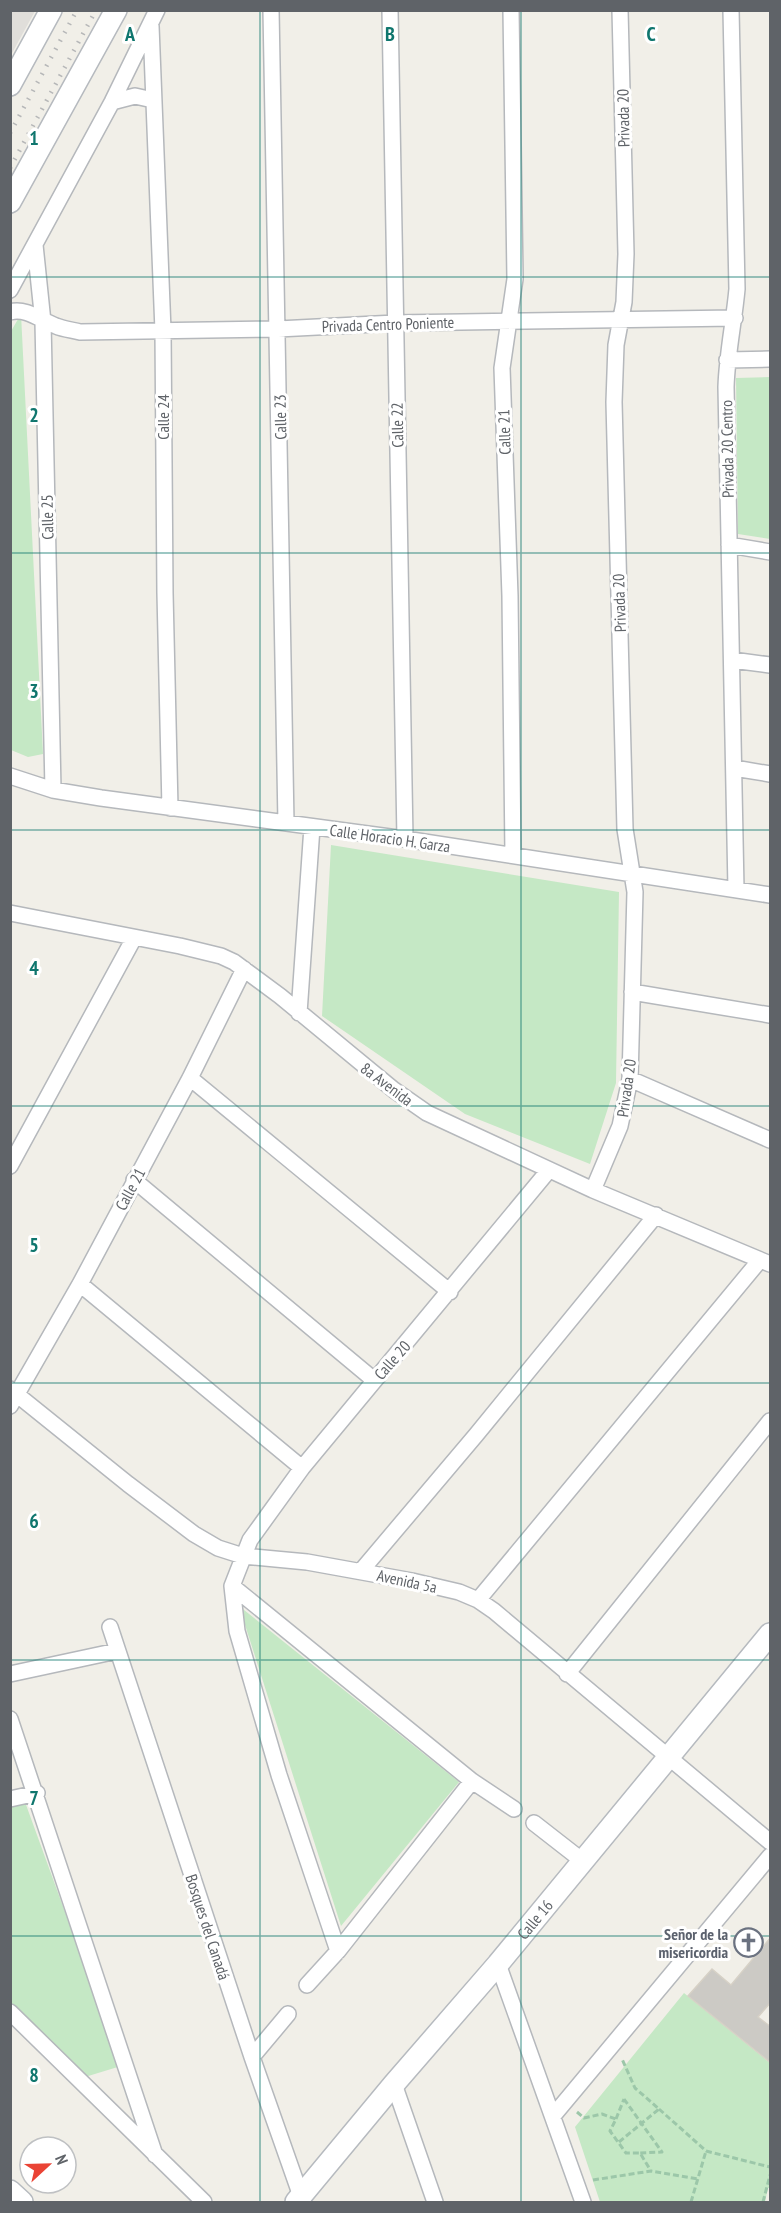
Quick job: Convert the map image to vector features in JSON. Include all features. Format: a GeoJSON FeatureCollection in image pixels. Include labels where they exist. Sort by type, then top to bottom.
{"type":"FeatureCollection","features":[{"type":"Feature","properties":{"kind":"street"},"geometry":{"type":"LineString","coordinates":[[10,84],[51,10]]}},
{"type":"Feature","properties":{"kind":"street"},"geometry":{"type":"LineString","coordinates":[[10,202],[116,10]]}},
{"type":"Feature","properties":{"kind":"street"},"geometry":{"type":"LineString","coordinates":[[10,290],[112,102],[158,10]]}},
{"type":"Feature","properties":{"kind":"street","name":"Calle 23"},"geometry":{"type":"LineString","coordinates":[[271,10],[286,823]]}},
{"type":"Feature","properties":{"kind":"street","name":"Calle 22"},"geometry":{"type":"LineString","coordinates":[[390,10],[405,839]]}},
{"type":"Feature","properties":{"kind":"street","name":"Calle 21"},"geometry":{"type":"LineString","coordinates":[[511,10],[515,279],[507,321],[502,368],[510,596],[513,855]]}},
{"type":"Feature","properties":{"kind":"street","name":"Privada 20"},"geometry":{"type":"LineString","coordinates":[[593,1190],[620,1126],[630,1079],[635,912],[633,874],[625,829],[614,402],[614,367],[624,302],[626,254],[620,10]]}},
{"type":"Feature","properties":{"kind":"street","name":"Privada 20 Centro"},"geometry":{"type":"LineString","coordinates":[[731,10],[737,290],[735,318],[727,360],[736,889]]}},
{"type":"Feature","properties":{"kind":"street","name":"Calle 24"},"geometry":{"type":"LineString","coordinates":[[151,26],[163,331],[165,593],[170,808]]}},
{"type":"Feature","properties":{"kind":"street"},"geometry":{"type":"LineString","coordinates":[[112,102],[135,96],[153,100]]}},
{"type":"Feature","properties":{"kind":"street","name":"Calle 25"},"geometry":{"type":"LineString","coordinates":[[35,245],[43,322],[53,790]]}},
{"type":"Feature","properties":{"kind":"street","name":"Privada Centro Poniente"},"geometry":{"type":"LineString","coordinates":[[10,312],[24,312],[43,322],[80,332],[278,329],[395,322],[735,318]]}},
{"type":"Feature","properties":{"kind":"street"},"geometry":{"type":"LineString","coordinates":[[727,360],[771,359]]}},
{"type":"Feature","properties":{"kind":"street"},"geometry":{"type":"LineString","coordinates":[[729,545],[771,552]]}},
{"type":"Feature","properties":{"kind":"street"},"geometry":{"type":"LineString","coordinates":[[732,660],[771,665]]}},
{"type":"Feature","properties":{"kind":"street"},"geometry":{"type":"LineString","coordinates":[[734,768],[771,774]]}},
{"type":"Feature","properties":{"kind":"street","name":"Calle Horacio H. Garza"},"geometry":{"type":"LineString","coordinates":[[10,776],[53,790],[405,839],[771,895]]}},
{"type":"Feature","properties":{"kind":"street"},"geometry":{"type":"LineString","coordinates":[[300,1013],[312,827]]}},
{"type":"Feature","properties":{"kind":"street","name":"8a Avenida"},"geometry":{"type":"LineString","coordinates":[[13,918],[134,938],[221,956],[244,969],[394,1090],[427,1113],[593,1190],[765,1262]]}},
{"type":"Feature","properties":{"kind":"street"},"geometry":{"type":"LineString","coordinates":[[10,1166],[134,938]]}},
{"type":"Feature","properties":{"kind":"street","name":"Calle 21"},"geometry":{"type":"LineString","coordinates":[[13,1396],[80,1284],[190,1078],[244,969]]}},
{"type":"Feature","properties":{"kind":"street"},"geometry":{"type":"LineString","coordinates":[[632,992],[771,1015]]}},
{"type":"Feature","properties":{"kind":"street"},"geometry":{"type":"LineString","coordinates":[[190,1078],[450,1292]]}},
{"type":"Feature","properties":{"kind":"street"},"geometry":{"type":"LineString","coordinates":[[630,1079],[771,1140]]}},
{"type":"Feature","properties":{"kind":"street","name":"Calle 20"},"geometry":{"type":"LineString","coordinates":[[232,1586],[250,1540],[302,1468],[549,1170]]}},
{"type":"Feature","properties":{"kind":"street"},"geometry":{"type":"LineString","coordinates":[[134,1180],[374,1380]]}},
{"type":"Feature","properties":{"kind":"street"},"geometry":{"type":"LineString","coordinates":[[361,1571],[656,1215]]}},
{"type":"Feature","properties":{"kind":"street"},"geometry":{"type":"LineString","coordinates":[[478,1600],[765,1262]]}},
{"type":"Feature","properties":{"kind":"street"},"geometry":{"type":"LineString","coordinates":[[80,1284],[302,1468]]}},
{"type":"Feature","properties":{"kind":"street","name":"Avenida 5a"},"geometry":{"type":"LineString","coordinates":[[13,1396],[194,1534],[218,1548],[243,1556],[307,1562],[361,1571],[459,1592],[478,1600],[771,1842]]}},
{"type":"Feature","properties":{"kind":"street"},"geometry":{"type":"LineString","coordinates":[[567,1674],[771,1421]]}},
{"type":"Feature","properties":{"kind":"street"},"geometry":{"type":"LineString","coordinates":[[232,1586],[472,1781],[514,1809]]}},
{"type":"Feature","properties":{"kind":"street"},"geometry":{"type":"LineString","coordinates":[[232,1586],[237,1631],[272,1753],[338,1951]]}},
{"type":"Feature","properties":{"kind":"street","name":"Bosques del Canadá"},"geometry":{"type":"LineString","coordinates":[[110,1627],[300,2200]]}},
{"type":"Feature","properties":{"kind":"street","name":"Calle 16"},"geometry":{"type":"LineString","coordinates":[[300,2200],[394,2084],[584,1862],[771,1634]]}},
{"type":"Feature","properties":{"kind":"street"},"geometry":{"type":"LineString","coordinates":[[10,1674],[117,1651]]}},
{"type":"Feature","properties":{"kind":"street"},"geometry":{"type":"LineString","coordinates":[[10,1719],[37,1793],[155,2155]]}},
{"type":"Feature","properties":{"kind":"street"},"geometry":{"type":"LineString","coordinates":[[307,1985],[338,1951],[472,1781]]}},
{"type":"Feature","properties":{"kind":"street"},"geometry":{"type":"LineString","coordinates":[[10,1799],[37,1793]]}},
{"type":"Feature","properties":{"kind":"street"},"geometry":{"type":"LineString","coordinates":[[534,1823],[584,1862]]}},
{"type":"Feature","properties":{"kind":"street"},"geometry":{"type":"LineString","coordinates":[[553,2116],[771,1856]]}},
{"type":"Feature","properties":{"kind":"street"},"geometry":{"type":"LineString","coordinates":[[498,1964],[583,2202]]}},
{"type":"Feature","properties":{"kind":"street"},"geometry":{"type":"LineString","coordinates":[[10,2012],[204,2202]]}},
{"type":"Feature","properties":{"kind":"street"},"geometry":{"type":"LineString","coordinates":[[252,2057],[288,2014]]}},
{"type":"Feature","properties":{"kind":"street"},"geometry":{"type":"LineString","coordinates":[[394,2084],[435,2202]]}},
{"type":"Feature","properties":{"kind":"street"},"geometry":{"type":"LineString","coordinates":[[10,2191],[22,2202]]}},
{"type":"Feature","properties":{"kind":"path"},"geometry":{"type":"LineString","coordinates":[[611,2046],[626,2063],[635,2088],[706,2151],[771,2167]]}},
{"type":"Feature","properties":{"kind":"path"},"geometry":{"type":"LineString","coordinates":[[624,2099],[642,2125],[662,2152],[626,2153],[610,2131],[624,2099]]}},
{"type":"Feature","properties":{"kind":"path"},"geometry":{"type":"LineString","coordinates":[[565,2101],[584,2118],[602,2114],[616,2119]]}},
{"type":"Feature","properties":{"kind":"path"},"geometry":{"type":"LineString","coordinates":[[619,2142],[659,2109]]}},
{"type":"Feature","properties":{"kind":"path"},"geometry":{"type":"LineString","coordinates":[[691,2202],[706,2151]]}},
{"type":"Feature","properties":{"kind":"path"},"geometry":{"type":"LineString","coordinates":[[639,2152],[651,2171]]}},
{"type":"Feature","properties":{"kind":"path"},"geometry":{"type":"LineString","coordinates":[[576,2183],[651,2171],[698,2179]]}},
{"type":"Feature","properties":{"kind":"path"},"geometry":{"type":"LineString","coordinates":[[763,2202],[771,2175]]}},
{"type":"Feature","properties":{"kind":"shaded area"},"geometry":{"type":"Polygon","coordinates":[[[10,11],[35,11],[11,55],[10,11]]]}},
{"type":"Feature","properties":{"kind":"green space"},"geometry":{"type":"Polygon","coordinates":[[[21,314],[43,754],[28,757],[11,750],[10,333],[21,314]]]}},
{"type":"Feature","properties":{"kind":"green space"},"geometry":{"type":"Polygon","coordinates":[[[770,377],[770,539],[738,534],[736,378],[770,377]]]}},
{"type":"Feature","properties":{"kind":"green space"},"geometry":{"type":"Polygon","coordinates":[[[331,845],[619,892],[616,1083],[590,1164],[465,1114],[322,1016],[331,845]]]}},
{"type":"Feature","properties":{"kind":"green space"},"geometry":{"type":"Polygon","coordinates":[[[239,1606],[459,1782],[341,1926],[239,1606]]]}},
{"type":"Feature","properties":{"kind":"green space"},"geometry":{"type":"Polygon","coordinates":[[[25,1802],[121,2066],[85,2077],[11,2003],[11,1806],[25,1802]]]}},
{"type":"Feature","properties":{"kind":"green space"},"geometry":{"type":"Polygon","coordinates":[[[684,1993],[770,2063],[770,2188],[768,2188],[765,2202],[600,2202],[575,2127],[684,1993]]]}},
{"type":"Feature","properties":{"kind":"building","name":"Señor de la misericordia"},"geometry":{"type":"Polygon","coordinates":[[[771,1937],[771,2002],[758,2017],[771,2027],[771,2063],[688,1996],[712,1969],[731,1985],[771,1937]]]}},
{"type":"Feature","properties":{"kind":"railway"},"geometry":{"type":"LineString","coordinates":[[10,133],[77,10]]}},
{"type":"Feature","properties":{"kind":"railway"},"geometry":{"type":"LineString","coordinates":[[10,168],[96,10]]}},
{"type":"Feature","properties":{"kind":"place","name":"Señor de la misericordia"},"geometry":{"type":"Point","coordinates":[749,1943]}}]}
